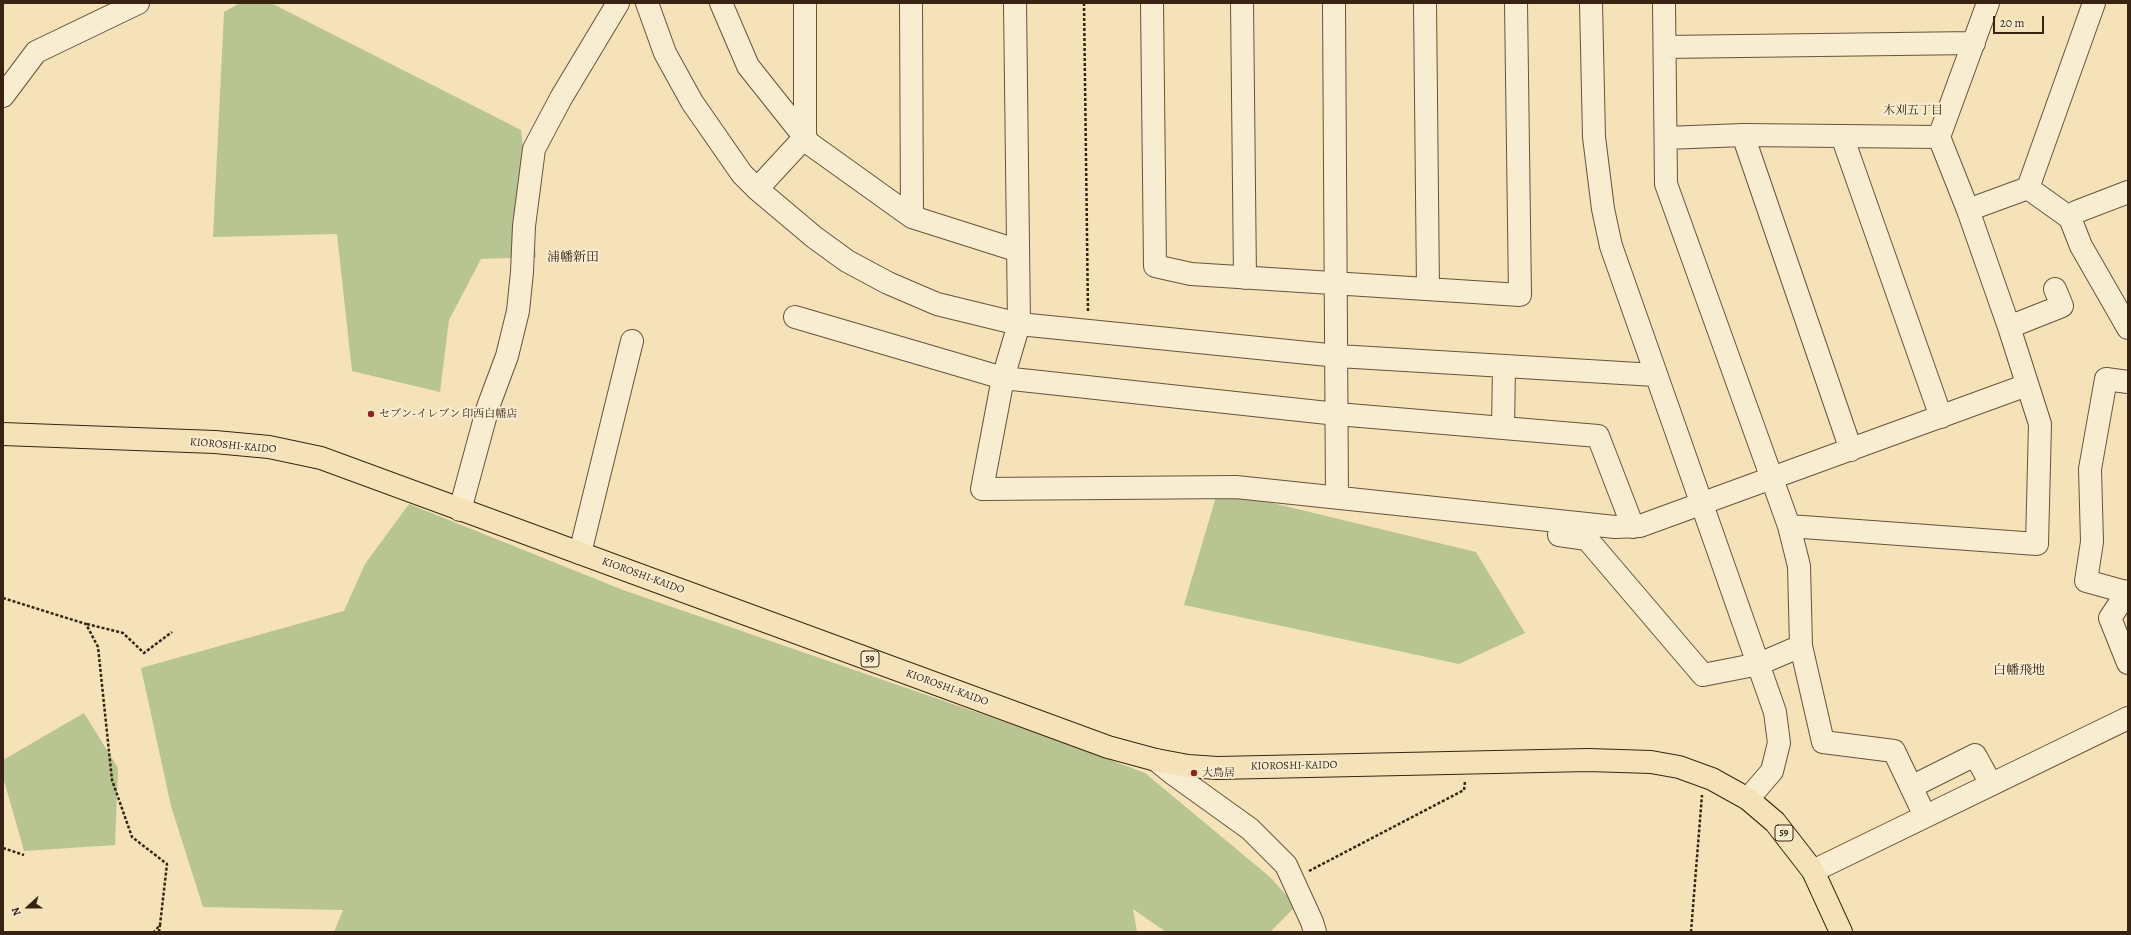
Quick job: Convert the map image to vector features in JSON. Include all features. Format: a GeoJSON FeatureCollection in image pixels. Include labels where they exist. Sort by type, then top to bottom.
{"type":"FeatureCollection","features":[{"type":"Feature","properties":{"kind":"main road","name":"KIOROSHI-KAIDO"},"geometry":{"type":"LineString","coordinates":[[3,434],[215,442],[268,447],[321,458],[1108,746],[1156,760],[1188,766],[1217,768],[1588,760],[1651,762],[1679,767],[1712,779],[1748,799],[1775,822],[1813,871],[1841,932]]}},
{"type":"Feature","properties":{"kind":"street"},"geometry":{"type":"LineString","coordinates":[[3,96],[36,52],[138,3]]}},
{"type":"Feature","properties":{"kind":"street"},"geometry":{"type":"LineString","coordinates":[[460,510],[488,407],[507,356],[518,310],[522,272],[524,226],[534,149],[561,98],[618,3]]}},
{"type":"Feature","properties":{"kind":"street"},"geometry":{"type":"LineString","coordinates":[[648,3],[665,53],[692,102],[742,174],[757,189],[814,237],[847,261],[888,283],[937,304],[1018,324],[1338,356],[1655,375]]}},
{"type":"Feature","properties":{"kind":"street"},"geometry":{"type":"LineString","coordinates":[[721,3],[748,66],[810,144],[912,217],[1016,250]]}},
{"type":"Feature","properties":{"kind":"street"},"geometry":{"type":"LineString","coordinates":[[757,189],[805,138],[805,3]]}},
{"type":"Feature","properties":{"kind":"street"},"geometry":{"type":"LineString","coordinates":[[911,3],[912,217]]}},
{"type":"Feature","properties":{"kind":"street"},"geometry":{"type":"LineString","coordinates":[[1015,3],[1016,250],[1018,324],[1003,378],[982,489],[1236,487],[1615,527],[1633,527],[1640,526],[1703,504],[2027,385]]}},
{"type":"Feature","properties":{"kind":"street"},"geometry":{"type":"LineString","coordinates":[[1152,3],[1154,266],[1191,274],[1520,295],[1516,3]]}},
{"type":"Feature","properties":{"kind":"street"},"geometry":{"type":"LineString","coordinates":[[1242,3],[1245,278]]}},
{"type":"Feature","properties":{"kind":"street"},"geometry":{"type":"LineString","coordinates":[[1334,3],[1338,356],[1337,497]]}},
{"type":"Feature","properties":{"kind":"street"},"geometry":{"type":"LineString","coordinates":[[1425,3],[1428,290]]}},
{"type":"Feature","properties":{"kind":"street"},"geometry":{"type":"LineString","coordinates":[[1591,3],[1594,137],[1602,208],[1611,246],[1655,375],[1703,504],[1775,712],[1779,743],[1772,771],[1748,799]]}},
{"type":"Feature","properties":{"kind":"street"},"geometry":{"type":"LineString","coordinates":[[1664,3],[1666,184],[1789,526],[1799,566],[1801,646],[1823,742],[1894,751],[1924,816]]}},
{"type":"Feature","properties":{"kind":"street"},"geometry":{"type":"LineString","coordinates":[[1789,526],[2037,544],[2040,424],[2009,328],[1968,210],[1939,137],[1988,3]]}},
{"type":"Feature","properties":{"kind":"street"},"geometry":{"type":"LineString","coordinates":[[2028,188],[2094,3]]}},
{"type":"Feature","properties":{"kind":"street"},"geometry":{"type":"LineString","coordinates":[[1665,47],[1974,43]]}},
{"type":"Feature","properties":{"kind":"street"},"geometry":{"type":"LineString","coordinates":[[1666,138],[1743,136],[1939,137]]}},
{"type":"Feature","properties":{"kind":"street"},"geometry":{"type":"LineString","coordinates":[[1743,136],[1851,450]]}},
{"type":"Feature","properties":{"kind":"street"},"geometry":{"type":"LineString","coordinates":[[1842,136],[1941,417]]}},
{"type":"Feature","properties":{"kind":"street"},"geometry":{"type":"LineString","coordinates":[[1968,210],[2028,188]]}},
{"type":"Feature","properties":{"kind":"street"},"geometry":{"type":"LineString","coordinates":[[2028,188],[2070,218],[2081,246],[2128,328]]}},
{"type":"Feature","properties":{"kind":"street"},"geometry":{"type":"LineString","coordinates":[[2070,218],[2076,212],[2128,192]]}},
{"type":"Feature","properties":{"kind":"street"},"geometry":{"type":"LineString","coordinates":[[2009,328],[2062,306],[2055,289]]}},
{"type":"Feature","properties":{"kind":"street"},"geometry":{"type":"LineString","coordinates":[[795,317],[1003,378],[1337,414],[1598,436],[1633,527]]}},
{"type":"Feature","properties":{"kind":"street"},"geometry":{"type":"LineString","coordinates":[[580,553],[632,341]]}},
{"type":"Feature","properties":{"kind":"street"},"geometry":{"type":"LineString","coordinates":[[1503,428],[1504,367]]}},
{"type":"Feature","properties":{"kind":"street"},"geometry":{"type":"LineString","coordinates":[[2128,382],[2106,379],[2090,469],[2092,542],[2086,581],[2127,592],[2110,618],[2128,663]]}},
{"type":"Feature","properties":{"kind":"street"},"geometry":{"type":"LineString","coordinates":[[1256,489],[1263,497],[1311,506],[1422,517],[1587,539],[1703,675],[1759,664],[1801,646]]}},
{"type":"Feature","properties":{"kind":"street"},"geometry":{"type":"LineString","coordinates":[[1813,871],[2128,718]]}},
{"type":"Feature","properties":{"kind":"street"},"geometry":{"type":"LineString","coordinates":[[1911,787],[1975,755],[1991,784]]}},
{"type":"Feature","properties":{"kind":"street"},"geometry":{"type":"LineString","coordinates":[[1156,760],[1172,774],[1250,830],[1286,865],[1312,922],[1314,932]]}},
{"type":"Feature","properties":{"kind":"path"},"geometry":{"type":"LineString","coordinates":[[1084,3],[1089,331]]}},
{"type":"Feature","properties":{"kind":"path"},"geometry":{"type":"LineString","coordinates":[[3,598],[86,624],[123,633],[144,653],[172,632]]}},
{"type":"Feature","properties":{"kind":"path"},"geometry":{"type":"LineString","coordinates":[[86,624],[98,647],[112,780],[132,838],[167,864],[159,932]]}},
{"type":"Feature","properties":{"kind":"path"},"geometry":{"type":"LineString","coordinates":[[1293,879],[1464,790],[1468,762]]}},
{"type":"Feature","properties":{"kind":"path"},"geometry":{"type":"LineString","coordinates":[[1691,932],[1702,787],[1712,779]]}},
{"type":"Feature","properties":{"kind":"path"},"geometry":{"type":"LineString","coordinates":[[3,848],[24,856]]}},
{"type":"Feature","properties":{"kind":"path"},"geometry":{"type":"LineString","coordinates":[[154,932],[160,925]]}},
{"type":"Feature","properties":{"kind":"green space"},"geometry":{"type":"Polygon","coordinates":[[[240,3],[271,3],[521,130],[536,257],[481,259],[449,320],[440,392],[352,371],[337,234],[213,237],[224,12],[240,3]]]}},
{"type":"Feature","properties":{"kind":"green space"},"geometry":{"type":"Polygon","coordinates":[[[1218,490],[1476,552],[1525,633],[1459,664],[1184,605],[1218,490]]]}},
{"type":"Feature","properties":{"kind":"green space"},"geometry":{"type":"Polygon","coordinates":[[[409,504],[623,590],[1054,739],[1145,773],[1270,877],[1296,906],[1270,932],[1166,932],[1133,909],[1137,932],[334,932],[343,910],[203,907],[171,806],[141,668],[344,611],[365,564],[409,504]]]}},
{"type":"Feature","properties":{"kind":"green space"},"geometry":{"type":"Polygon","coordinates":[[[84,713],[118,768],[115,845],[24,851],[3,777],[3,760],[84,713]]]}},
{"type":"Feature","properties":{"kind":"place","name":"セブン-イレブン 印西白幡店"},"geometry":{"type":"Point","coordinates":[371,414]}},
{"type":"Feature","properties":{"kind":"place","name":"大鳥居"},"geometry":{"type":"Point","coordinates":[1194,773]}},
{"type":"Feature","properties":{"kind":"district","name":"木刈五丁目"},"geometry":{"type":"Point","coordinates":[1913,111]}},
{"type":"Feature","properties":{"kind":"district","name":"浦幡新田"},"geometry":{"type":"Point","coordinates":[573,258]}},
{"type":"Feature","properties":{"kind":"district","name":"白幡飛地"},"geometry":{"type":"Point","coordinates":[2019,671]}}]}
